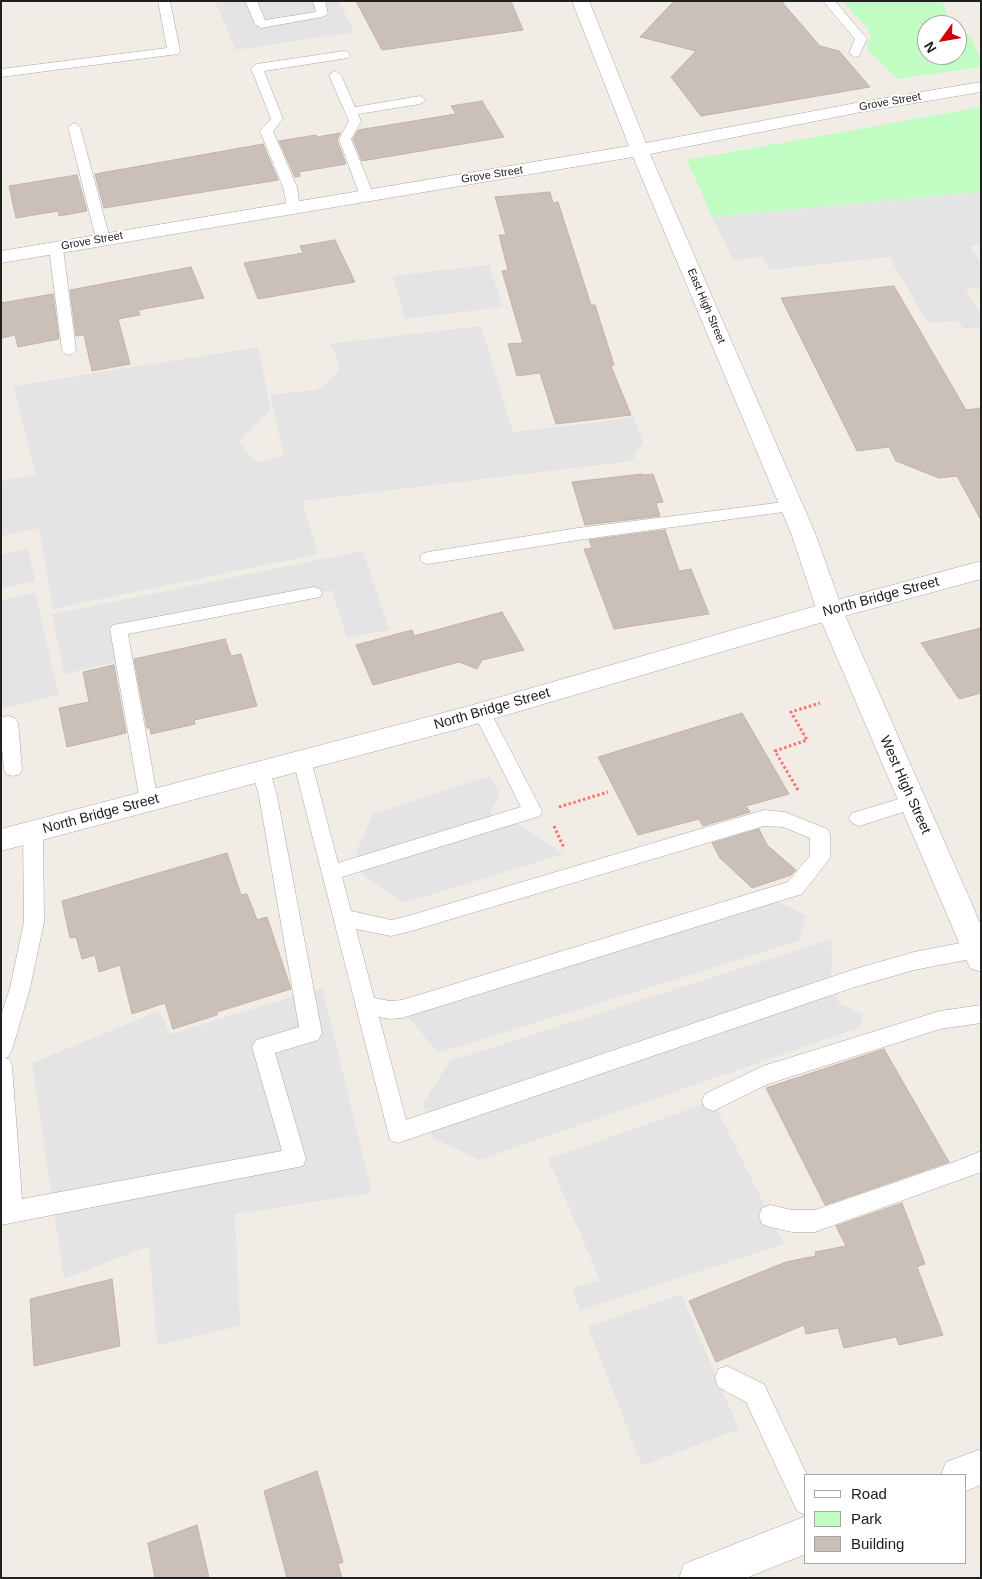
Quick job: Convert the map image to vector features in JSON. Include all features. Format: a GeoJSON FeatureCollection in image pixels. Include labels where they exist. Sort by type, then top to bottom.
{"type":"FeatureCollection","features":[{"type":"Feature","properties":{"kind":"street","name":"East High Street"},"geometry":{"type":"LineString","coordinates":[[580,1],[640,150],[792,506],[830,611]]}},
{"type":"Feature","properties":{"kind":"street","name":"Grove Street"},"geometry":{"type":"LineString","coordinates":[[1,257],[640,150],[981,86]]}},
{"type":"Feature","properties":{"kind":"street","name":"North Bridge Street"},"geometry":{"type":"LineString","coordinates":[[1,840],[482,712],[830,611],[981,570]]}},
{"type":"Feature","properties":{"kind":"street","name":"West High Street"},"geometry":{"type":"LineString","coordinates":[[830,611],[979,952]]}},
{"type":"Feature","properties":{"kind":"street"},"geometry":{"type":"LineString","coordinates":[[962,1474],[981,1467]]}},
{"type":"Feature","properties":{"kind":"street"},"geometry":{"type":"LineString","coordinates":[[698,1578],[804,1536]]}},
{"type":"Feature","properties":{"kind":"lane"},"geometry":{"type":"LineString","coordinates":[[1,73],[174,51],[164,1]]}},
{"type":"Feature","properties":{"kind":"lane"},"geometry":{"type":"LineString","coordinates":[[251,1],[261,24],[322,14],[319,1]]}},
{"type":"Feature","properties":{"kind":"lane"},"geometry":{"type":"LineString","coordinates":[[829,1],[861,39],[855,53]]}},
{"type":"Feature","properties":{"kind":"lane"},"geometry":{"type":"LineString","coordinates":[[293,208],[290,187],[266,132],[277,120],[257,68],[344,55]]}},
{"type":"Feature","properties":{"kind":"lane"},"geometry":{"type":"LineString","coordinates":[[335,75],[355,121],[345,139],[367,196]]}},
{"type":"Feature","properties":{"kind":"lane"},"geometry":{"type":"LineString","coordinates":[[351,112],[420,100]]}},
{"type":"Feature","properties":{"kind":"lane"},"geometry":{"type":"LineString","coordinates":[[74,127],[103,239]]}},
{"type":"Feature","properties":{"kind":"lane"},"geometry":{"type":"LineString","coordinates":[[56,248],[69,350]]}},
{"type":"Feature","properties":{"kind":"lane"},"geometry":{"type":"LineString","coordinates":[[428,558],[578,534],[792,506]]}},
{"type":"Feature","properties":{"kind":"lane"},"geometry":{"type":"LineString","coordinates":[[149,801],[119,629],[314,593]]}},
{"type":"Feature","properties":{"kind":"lane"},"geometry":{"type":"LineString","coordinates":[[330,873],[533,811],[482,712]]}},
{"type":"Feature","properties":{"kind":"lane"},"geometry":{"type":"LineString","coordinates":[[1,724],[9,723],[13,770]]}},
{"type":"Feature","properties":{"kind":"lane"},"geometry":{"type":"LineString","coordinates":[[302,760],[398,1133],[855,978],[914,961],[979,952]]}},
{"type":"Feature","properties":{"kind":"lane"},"geometry":{"type":"LineString","coordinates":[[1,1066],[6,1213],[295,1159],[263,1047],[311,1033],[268,796],[261,771]]}},
{"type":"Feature","properties":{"kind":"lane"},"geometry":{"type":"LineString","coordinates":[[859,818],[912,802]]}},
{"type":"Feature","properties":{"kind":"lane"},"geometry":{"type":"LineString","coordinates":[[343,917],[391,928],[764,818],[785,820],[820,834],[820,858],[795,888],[402,1009],[390,1010],[365,1005]]}},
{"type":"Feature","properties":{"kind":"lane"},"geometry":{"type":"LineString","coordinates":[[1,1050],[20,988],[34,922],[33,832]]}},
{"type":"Feature","properties":{"kind":"lane"},"geometry":{"type":"LineString","coordinates":[[712,1101],[763,1076],[940,1020],[981,1014]]}},
{"type":"Feature","properties":{"kind":"lane"},"geometry":{"type":"LineString","coordinates":[[770,1216],[792,1222],[815,1221],[962,1170],[981,1161]]}},
{"type":"Feature","properties":{"kind":"lane"},"geometry":{"type":"LineString","coordinates":[[727,1378],[755,1394],[804,1498]]}},
{"type":"Feature","properties":{"kind":"path"},"geometry":{"type":"LineString","coordinates":[[798,790],[774,751],[807,740],[790,712],[820,703]]}},
{"type":"Feature","properties":{"kind":"path"},"geometry":{"type":"LineString","coordinates":[[556,809],[608,792]]}},
{"type":"Feature","properties":{"kind":"green space"},"geometry":{"type":"Polygon","coordinates":[[[842,1],[942,1],[947,15],[917,15],[917,65],[967,65],[967,34],[971,37],[981,60],[981,67],[897,79],[868,50],[867,43],[871,38],[868,29],[842,1]]]}},
{"type":"Feature","properties":{"kind":"green space"},"geometry":{"type":"Polygon","coordinates":[[[981,107],[981,192],[712,217],[687,160],[981,107]]]}},
{"type":"Feature","properties":{"kind":"shaded area"},"geometry":{"type":"Polygon","coordinates":[[[215,1],[339,1],[354,32],[236,50],[215,1]]]}},
{"type":"Feature","properties":{"kind":"shaded area"},"geometry":{"type":"Polygon","coordinates":[[[981,192],[981,244],[970,246],[981,263],[981,288],[965,289],[981,315],[981,327],[964,329],[957,321],[928,323],[889,257],[770,270],[763,257],[733,260],[712,217],[981,192]]]}},
{"type":"Feature","properties":{"kind":"shaded area"},"geometry":{"type":"Polygon","coordinates":[[[489,265],[503,307],[405,319],[393,276],[489,265]]]}},
{"type":"Feature","properties":{"kind":"shaded area"},"geometry":{"type":"Polygon","coordinates":[[[481,326],[513,432],[631,418],[633,415],[643,442],[632,461],[302,501],[318,554],[53,609],[39,528],[1,536],[1,481],[36,475],[14,386],[258,347],[271,410],[239,442],[256,462],[284,456],[270,395],[316,390],[328,382],[339,370],[334,350],[328,344],[481,326]]]}},
{"type":"Feature","properties":{"kind":"shaded area"},"geometry":{"type":"Polygon","coordinates":[[[28,549],[35,581],[1,589],[1,555],[28,549]]]}},
{"type":"Feature","properties":{"kind":"shaded area"},"geometry":{"type":"Polygon","coordinates":[[[363,551],[389,630],[347,638],[332,590],[119,629],[125,660],[64,674],[52,614],[363,551]]]}},
{"type":"Feature","properties":{"kind":"shaded area"},"geometry":{"type":"Polygon","coordinates":[[[35,593],[59,695],[3,708],[1,702],[1,600],[35,593]]]}},
{"type":"Feature","properties":{"kind":"shaded area"},"geometry":{"type":"Polygon","coordinates":[[[490,776],[500,794],[491,811],[495,822],[509,818],[564,854],[403,903],[362,874],[356,852],[373,814],[490,776]]]}},
{"type":"Feature","properties":{"kind":"shaded area"},"geometry":{"type":"Polygon","coordinates":[[[766,896],[806,915],[799,941],[438,1053],[402,1009],[766,896]]]}},
{"type":"Feature","properties":{"kind":"shaded area"},"geometry":{"type":"Polygon","coordinates":[[[832,939],[831,986],[839,1003],[863,1014],[861,1027],[479,1160],[433,1138],[423,1103],[450,1061],[832,939]]]}},
{"type":"Feature","properties":{"kind":"shaded area"},"geometry":{"type":"Polygon","coordinates":[[[322,988],[372,1193],[235,1214],[240,1326],[157,1345],[149,1246],[64,1279],[32,1063],[159,1011],[170,1034],[322,988]]]}},
{"type":"Feature","properties":{"kind":"shaded area"},"geometry":{"type":"Polygon","coordinates":[[[713,1101],[784,1244],[580,1310],[572,1288],[600,1280],[548,1159],[713,1101]]]}},
{"type":"Feature","properties":{"kind":"shaded area"},"geometry":{"type":"Polygon","coordinates":[[[681,1294],[739,1429],[642,1466],[588,1327],[681,1294]]]}},
{"type":"Feature","properties":{"kind":"building"},"geometry":{"type":"Polygon","coordinates":[[[356,1],[511,1],[523,30],[382,50],[356,1]]]}},
{"type":"Feature","properties":{"kind":"building"},"geometry":{"type":"Polygon","coordinates":[[[674,1],[781,1],[820,46],[839,51],[870,87],[701,116],[671,77],[696,51],[640,37],[674,1]]]}},
{"type":"Feature","properties":{"kind":"building"},"geometry":{"type":"Polygon","coordinates":[[[482,101],[504,137],[362,161],[353,139],[358,130],[456,114],[451,106],[482,101]]]}},
{"type":"Feature","properties":{"kind":"building"},"geometry":{"type":"Polygon","coordinates":[[[340,133],[337,140],[346,164],[299,172],[300,176],[295,177],[279,141],[340,133]]]}},
{"type":"Feature","properties":{"kind":"building"},"geometry":{"type":"Polygon","coordinates":[[[263,144],[278,180],[104,208],[95,174],[263,144]]]}},
{"type":"Feature","properties":{"kind":"building"},"geometry":{"type":"Polygon","coordinates":[[[77,175],[87,211],[59,216],[58,211],[16,218],[9,186],[77,175]]]}},
{"type":"Feature","properties":{"kind":"building"},"geometry":{"type":"Polygon","coordinates":[[[550,192],[553,203],[558,202],[591,305],[595,305],[614,365],[611,366],[631,415],[556,424],[540,373],[517,376],[508,344],[523,343],[502,271],[508,270],[499,235],[506,235],[495,197],[550,192]]]}},
{"type":"Feature","properties":{"kind":"building"},"geometry":{"type":"Polygon","coordinates":[[[335,240],[355,282],[258,299],[244,263],[303,253],[300,246],[335,240]]]}},
{"type":"Feature","properties":{"kind":"building"},"geometry":{"type":"Polygon","coordinates":[[[191,267],[204,298],[138,310],[140,315],[118,319],[130,364],[92,371],[84,335],[76,336],[70,290],[191,267]]]}},
{"type":"Feature","properties":{"kind":"building"},"geometry":{"type":"Polygon","coordinates":[[[894,286],[966,410],[981,408],[981,520],[957,476],[939,478],[896,461],[889,447],[857,451],[781,298],[894,286]]]}},
{"type":"Feature","properties":{"kind":"building"},"geometry":{"type":"Polygon","coordinates":[[[53,294],[59,339],[18,347],[15,335],[1,338],[1,303],[53,294]]]}},
{"type":"Feature","properties":{"kind":"building"},"geometry":{"type":"Polygon","coordinates":[[[653,474],[663,502],[656,503],[660,516],[585,525],[572,482],[653,474]]]}},
{"type":"Feature","properties":{"kind":"building"},"geometry":{"type":"Polygon","coordinates":[[[665,530],[679,571],[691,569],[709,614],[614,629],[584,549],[592,548],[589,540],[665,530]]]}},
{"type":"Feature","properties":{"kind":"building"},"geometry":{"type":"Polygon","coordinates":[[[502,612],[524,650],[482,660],[477,669],[459,662],[373,685],[356,645],[412,630],[414,636],[502,612]]]}},
{"type":"Feature","properties":{"kind":"building"},"geometry":{"type":"Polygon","coordinates":[[[981,628],[981,693],[959,699],[921,643],[981,628]]]}},
{"type":"Feature","properties":{"kind":"building"},"geometry":{"type":"Polygon","coordinates":[[[225,639],[231,656],[241,654],[257,706],[194,720],[195,724],[151,734],[150,728],[147,728],[134,659],[225,639]]]}},
{"type":"Feature","properties":{"kind":"building"},"geometry":{"type":"Polygon","coordinates":[[[114,665],[126,733],[67,747],[59,708],[89,702],[83,672],[114,665]]]}},
{"type":"Feature","properties":{"kind":"building"},"geometry":{"type":"Polygon","coordinates":[[[742,713],[789,794],[746,806],[750,812],[703,826],[699,819],[638,835],[598,757],[742,713]]]}},
{"type":"Feature","properties":{"kind":"building"},"geometry":{"type":"Polygon","coordinates":[[[759,829],[767,845],[796,870],[791,875],[752,888],[720,858],[712,843],[759,829]]]}},
{"type":"Feature","properties":{"kind":"building"},"geometry":{"type":"Polygon","coordinates":[[[227,853],[241,895],[247,894],[257,920],[267,917],[291,989],[217,1012],[217,1015],[173,1029],[165,1003],[132,1014],[120,965],[99,972],[95,955],[82,959],[76,937],[70,938],[62,901],[227,853]]]}},
{"type":"Feature","properties":{"kind":"building"},"geometry":{"type":"Polygon","coordinates":[[[884,1049],[949,1162],[825,1205],[766,1088],[884,1049]]]}},
{"type":"Feature","properties":{"kind":"building"},"geometry":{"type":"Polygon","coordinates":[[[902,1203],[925,1264],[917,1267],[943,1335],[899,1345],[896,1337],[844,1348],[838,1328],[806,1334],[804,1325],[716,1362],[689,1301],[786,1262],[816,1256],[815,1252],[846,1246],[836,1226],[902,1203]]]}},
{"type":"Feature","properties":{"kind":"building"},"geometry":{"type":"Polygon","coordinates":[[[112,1279],[120,1346],[34,1366],[30,1299],[112,1279]]]}},
{"type":"Feature","properties":{"kind":"building"},"geometry":{"type":"Polygon","coordinates":[[[317,1471],[343,1562],[338,1564],[342,1578],[287,1578],[264,1491],[317,1471]]]}},
{"type":"Feature","properties":{"kind":"building"},"geometry":{"type":"Polygon","coordinates":[[[197,1525],[209,1578],[155,1578],[148,1543],[197,1525]]]}}]}
